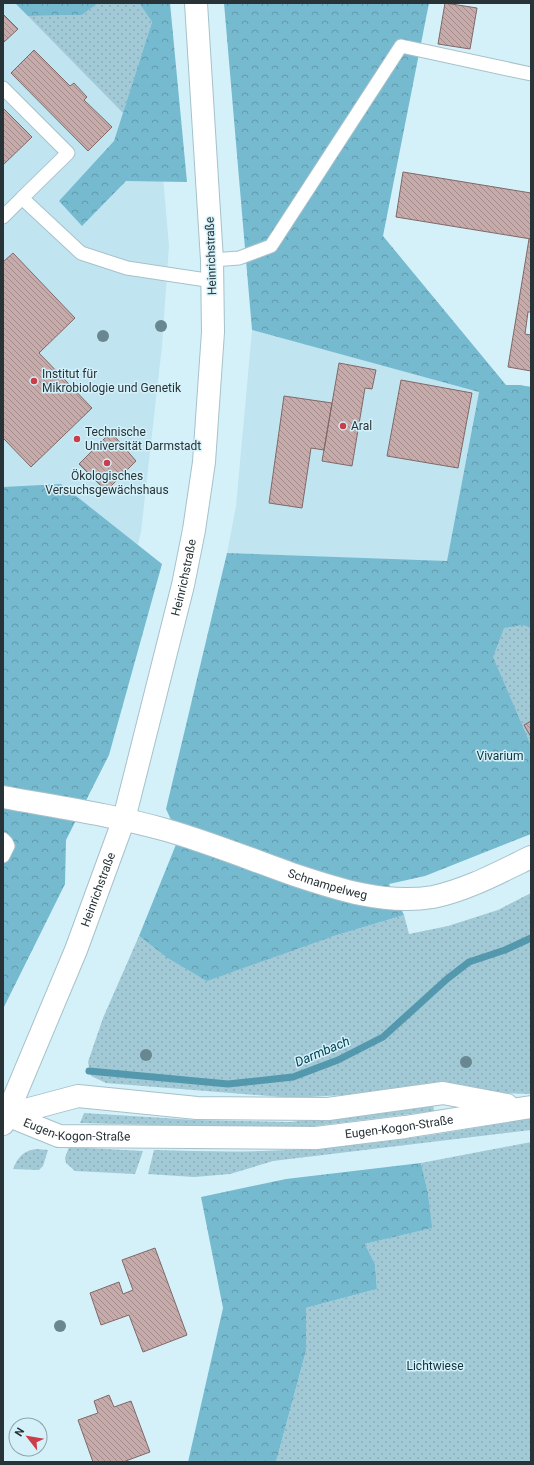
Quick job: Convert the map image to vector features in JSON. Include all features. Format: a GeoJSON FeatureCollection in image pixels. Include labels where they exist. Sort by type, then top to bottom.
{"type":"FeatureCollection","features":[{"type":"Feature","properties":{"kind":"street","name":"Heinrichstraße"},"geometry":{"type":"LineString","coordinates":[[4,1118],[76,950],[124,819],[183,585],[194,530],[204,462],[213,332],[212,260],[196,3]]}},
{"type":"Feature","properties":{"kind":"street","name":"Schnampelweg"},"geometry":{"type":"LineString","coordinates":[[3,797],[124,819],[167,830],[344,892],[380,898],[408,899],[434,896],[468,886],[531,857]]}},
{"type":"Feature","properties":{"kind":"street","name":"Eugen-Kogon-Straße"},"geometry":{"type":"LineString","coordinates":[[4,1118],[78,1096],[197,1108],[328,1109],[444,1094],[526,1107]]}},
{"type":"Feature","properties":{"kind":"street","name":"Eugen-Kogon-Straße"},"geometry":{"type":"LineString","coordinates":[[4,1118],[59,1136],[316,1138],[405,1127],[526,1107]]}},
{"type":"Feature","properties":{"kind":"lane"},"geometry":{"type":"LineString","coordinates":[[212,260],[239,258],[271,246],[401,46],[531,74]]}},
{"type":"Feature","properties":{"kind":"lane"},"geometry":{"type":"LineString","coordinates":[[3,88],[68,153],[3,217]]}},
{"type":"Feature","properties":{"kind":"lane"},"geometry":{"type":"LineString","coordinates":[[22,198],[81,253],[127,268],[213,281]]}},
{"type":"Feature","properties":{"kind":"lane"},"geometry":{"type":"LineString","coordinates":[[3,839],[8,846],[3,856]]}},
{"type":"Feature","properties":{"kind":"shaded area","name":"Technische Universität Darmstadt"},"geometry":{"type":"Polygon","coordinates":[[[3,3],[148,3],[169,246],[162,346],[141,532],[79,783],[3,776],[3,3]]]}},
{"type":"Feature","properties":{"kind":"shaded area"},"geometry":{"type":"Polygon","coordinates":[[[252,330],[479,391],[447,562],[227,553],[236,506],[252,330]]]}},
{"type":"Feature","properties":{"kind":"green space"},"geometry":{"type":"Polygon","coordinates":[[[15,3],[98,3],[82,15],[28,16],[15,3]]]}},
{"type":"Feature","properties":{"kind":"green space"},"geometry":{"type":"Polygon","coordinates":[[[98,3],[139,3],[152,22],[123,113],[28,16],[82,15],[98,3]]]}},
{"type":"Feature","properties":{"kind":"green space"},"geometry":{"type":"Polygon","coordinates":[[[139,3],[170,3],[187,182],[126,181],[82,226],[59,201],[114,141],[152,22],[139,3]]]}},
{"type":"Feature","properties":{"kind":"green space"},"geometry":{"type":"Polygon","coordinates":[[[224,3],[429,3],[383,236],[506,385],[531,387],[531,628],[523,625],[504,628],[493,657],[531,746],[531,834],[425,876],[389,884],[404,915],[331,937],[207,981],[166,957],[139,936],[179,837],[166,809],[227,553],[447,561],[479,392],[252,330],[224,3]]]}},
{"type":"Feature","properties":{"kind":"green space","name":"Vivarium"},"geometry":{"type":"Polygon","coordinates":[[[519,385],[531,387],[531,800],[467,781],[519,385]]]}},
{"type":"Feature","properties":{"kind":"green space"},"geometry":{"type":"Polygon","coordinates":[[[61,484],[162,564],[109,755],[66,840],[65,884],[3,1009],[3,487],[61,484]]]}},
{"type":"Feature","properties":{"kind":"green space"},"geometry":{"type":"Polygon","coordinates":[[[531,893],[531,1094],[504,1093],[454,1084],[391,1092],[294,1098],[106,1083],[91,1076],[88,1062],[103,1018],[139,936],[166,957],[331,937],[404,915],[409,934],[448,926],[498,910],[531,893]]]}},
{"type":"Feature","properties":{"kind":"green space"},"geometry":{"type":"Polygon","coordinates":[[[433,1104],[434,1111],[291,1129],[80,1123],[84,1113],[196,1120],[291,1122],[433,1104]]]}},
{"type":"Feature","properties":{"kind":"green space"},"geometry":{"type":"Polygon","coordinates":[[[531,1118],[531,1130],[273,1161],[230,1174],[194,1177],[148,1174],[154,1150],[297,1150],[398,1140],[531,1118]]]}},
{"type":"Feature","properties":{"kind":"green space","name":"Lichtwiese"},"geometry":{"type":"Polygon","coordinates":[[[531,1142],[531,1462],[276,1462],[306,1351],[306,1308],[377,1289],[375,1264],[365,1244],[431,1228],[428,1193],[421,1163],[531,1142]]]}},
{"type":"Feature","properties":{"kind":"green space"},"geometry":{"type":"Polygon","coordinates":[[[69,1147],[143,1151],[135,1174],[75,1171],[66,1163],[65,1158],[69,1147]]]}},
{"type":"Feature","properties":{"kind":"green space"},"geometry":{"type":"Polygon","coordinates":[[[36,1149],[48,1150],[43,1166],[39,1170],[13,1169],[17,1161],[24,1153],[36,1149]]]}},
{"type":"Feature","properties":{"kind":"green space"},"geometry":{"type":"Polygon","coordinates":[[[421,1163],[428,1193],[432,1228],[365,1244],[375,1264],[377,1289],[306,1308],[306,1351],[276,1462],[188,1462],[223,1308],[201,1197],[286,1179],[421,1163]]]}},
{"type":"Feature","properties":{"kind":"building"},"geometry":{"type":"Polygon","coordinates":[[[445,3],[477,8],[470,49],[438,44],[445,3]]]}},
{"type":"Feature","properties":{"kind":"building"},"geometry":{"type":"Polygon","coordinates":[[[3,14],[18,29],[3,43],[3,14]]]}},
{"type":"Feature","properties":{"kind":"building"},"geometry":{"type":"Polygon","coordinates":[[[34,50],[70,86],[74,83],[87,97],[84,100],[112,127],[88,151],[11,73],[34,50]]]}},
{"type":"Feature","properties":{"kind":"building"},"geometry":{"type":"Polygon","coordinates":[[[3,108],[32,137],[3,165],[3,108]]]}},
{"type":"Feature","properties":{"kind":"building"},"geometry":{"type":"Polygon","coordinates":[[[403,172],[531,193],[531,239],[396,217],[403,172]]]}},
{"type":"Feature","properties":{"kind":"building"},"geometry":{"type":"Polygon","coordinates":[[[529,239],[531,239],[531,312],[528,312],[525,334],[531,335],[531,371],[508,367],[529,239]]]}},
{"type":"Feature","properties":{"kind":"building","name":"Institut für Mikrobiologie und Genetik"},"geometry":{"type":"Polygon","coordinates":[[[13,253],[75,318],[39,353],[92,408],[31,467],[3,438],[3,262],[13,253]]]}},
{"type":"Feature","properties":{"kind":"building","name":"Aral"},"geometry":{"type":"Polygon","coordinates":[[[339,363],[376,370],[372,389],[365,388],[352,466],[322,461],[339,363]]]}},
{"type":"Feature","properties":{"kind":"building"},"geometry":{"type":"Polygon","coordinates":[[[401,380],[472,393],[458,468],[387,456],[401,380]]]}},
{"type":"Feature","properties":{"kind":"building"},"geometry":{"type":"Polygon","coordinates":[[[284,396],[332,403],[324,450],[311,448],[302,508],[269,503],[284,396]]]}},
{"type":"Feature","properties":{"kind":"building","name":"Ökologisches Versuchsgewächshaus"},"geometry":{"type":"Polygon","coordinates":[[[111,432],[136,461],[106,491],[79,464],[111,432]]]}},
{"type":"Feature","properties":{"kind":"building"},"geometry":{"type":"Polygon","coordinates":[[[531,721],[531,737],[524,725],[531,721]]]}},
{"type":"Feature","properties":{"kind":"building"},"geometry":{"type":"Polygon","coordinates":[[[155,1248],[187,1335],[143,1352],[129,1315],[101,1325],[90,1293],[119,1282],[123,1294],[133,1290],[122,1260],[155,1248]]]}},
{"type":"Feature","properties":{"kind":"building"},"geometry":{"type":"Polygon","coordinates":[[[109,1395],[114,1407],[131,1401],[150,1452],[123,1462],[93,1462],[78,1420],[98,1413],[94,1401],[109,1395]]]}},
{"type":"Feature","properties":{"kind":"waterway","name":"Darmbach"},"geometry":{"type":"LineString","coordinates":[[89,1071],[228,1084],[293,1077],[338,1060],[383,1037],[447,979],[469,962],[505,950],[531,938]]}},
{"type":"Feature","properties":{"kind":"place","name":"Institut für Mikrobiologie und Genetik"},"geometry":{"type":"Point","coordinates":[34,381]}},
{"type":"Feature","properties":{"kind":"place","name":"Aral"},"geometry":{"type":"Point","coordinates":[343,426]}},
{"type":"Feature","properties":{"kind":"place","name":"Technische Universität Darmstadt"},"geometry":{"type":"Point","coordinates":[77,439]}},
{"type":"Feature","properties":{"kind":"place","name":"Ökologisches Versuchsgewächshaus"},"geometry":{"type":"Point","coordinates":[107,463]}}]}
